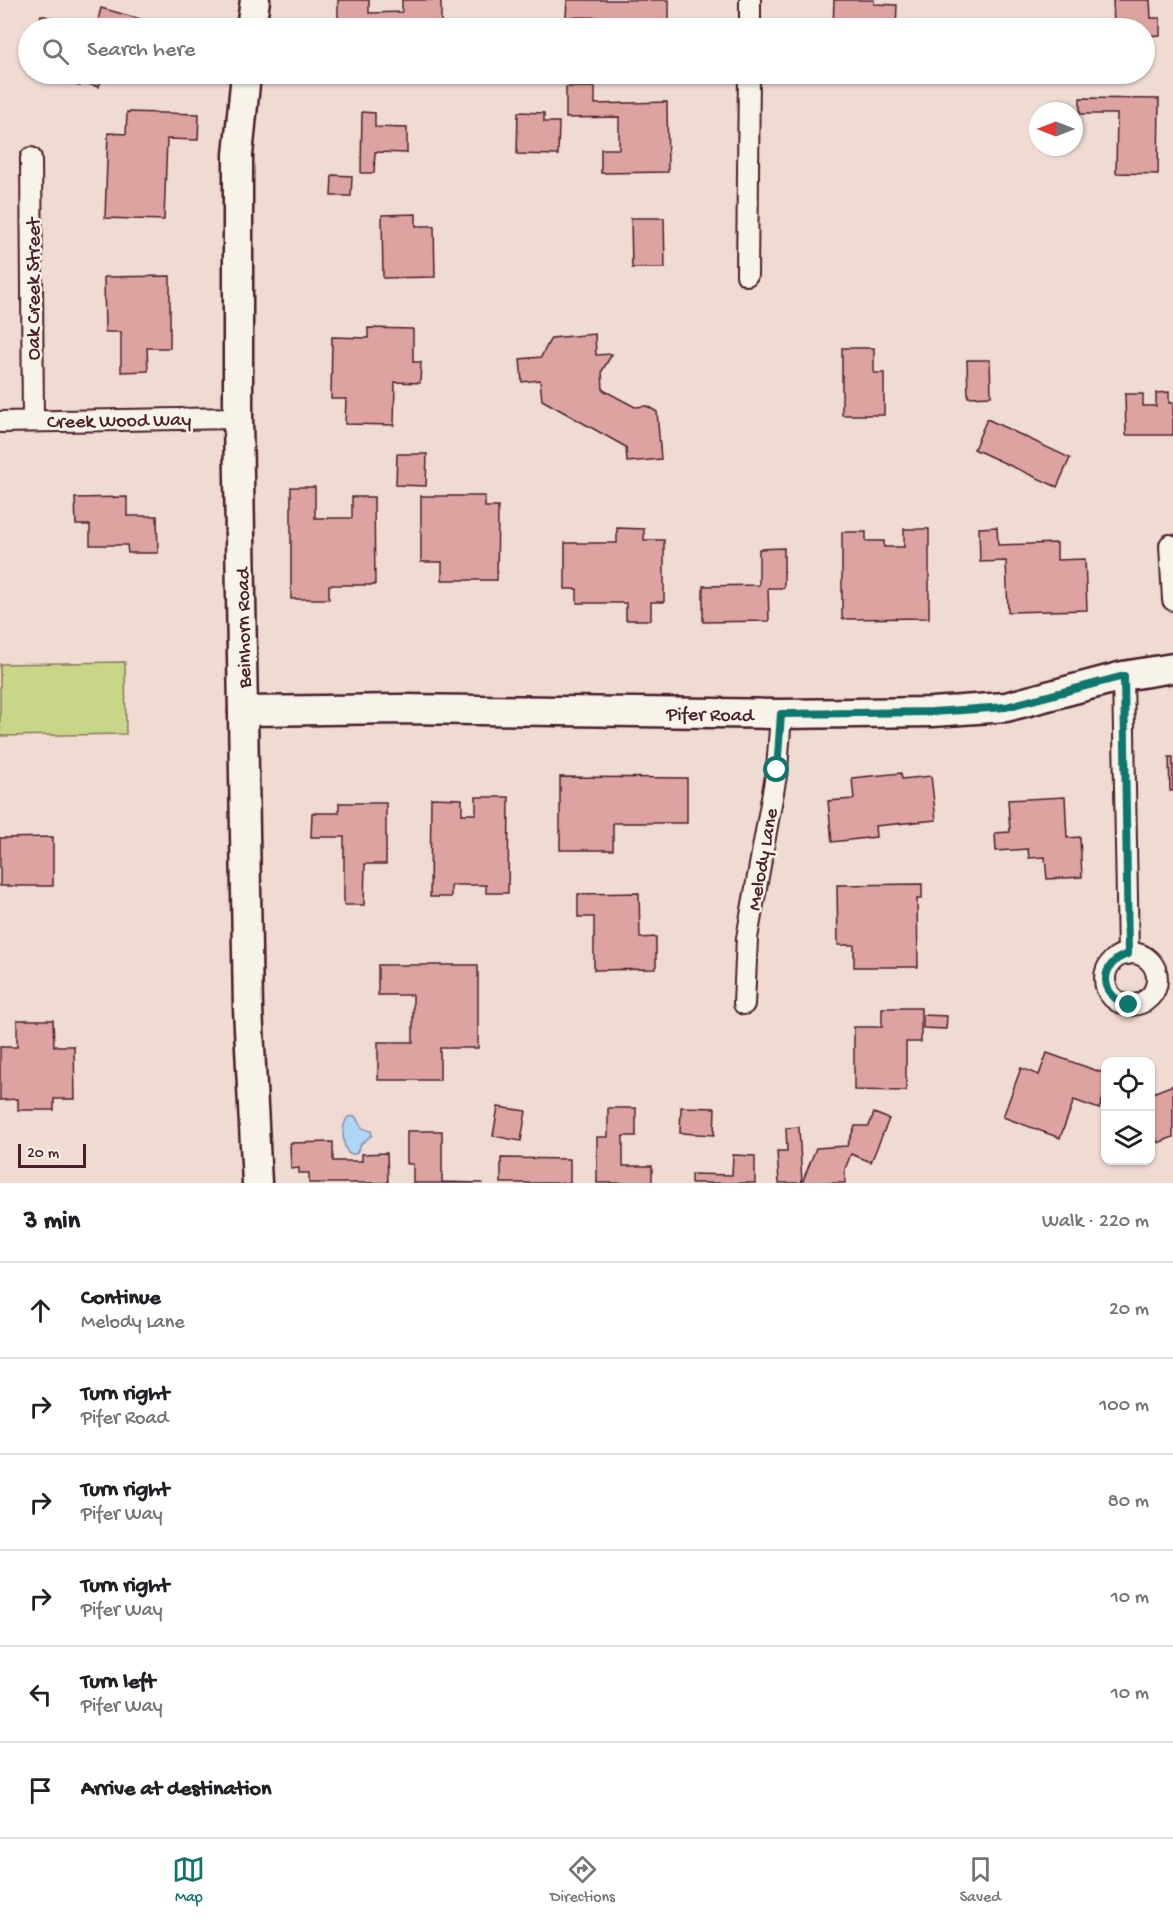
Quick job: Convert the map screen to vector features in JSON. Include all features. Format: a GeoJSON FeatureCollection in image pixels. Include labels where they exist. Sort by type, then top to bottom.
{"type":"FeatureCollection","features":[{"type":"Feature","properties":{"kind":"street"},"geometry":{"type":"LineString","coordinates":[[252,18],[255,0]]}},
{"type":"Feature","properties":{"kind":"street"},"geometry":{"type":"LineString","coordinates":[[750,0],[750,18]]}},
{"type":"Feature","properties":{"kind":"street","name":"Beinhorn Road"},"geometry":{"type":"LineString","coordinates":[[245,84],[238,155],[238,418],[248,1009],[257,1183]]}},
{"type":"Feature","properties":{"kind":"street"},"geometry":{"type":"LineString","coordinates":[[747,275],[749,84]]}},
{"type":"Feature","properties":{"kind":"street","name":"Oak Creek Street"},"geometry":{"type":"LineString","coordinates":[[31,158],[33,420]]}},
{"type":"Feature","properties":{"kind":"street","name":"Creek Wood Way"},"geometry":{"type":"LineString","coordinates":[[0,422],[238,418]]}},
{"type":"Feature","properties":{"kind":"street"},"geometry":{"type":"LineString","coordinates":[[1170,545],[1173,600]]}},
{"type":"Feature","properties":{"kind":"street","name":"Pifer Road"},"geometry":{"type":"LineString","coordinates":[[243,711],[402,709],[781,714],[932,712],[1006,707],[1124,676],[1173,668]]}},
{"type":"Feature","properties":{"kind":"street"},"geometry":{"type":"LineString","coordinates":[[1124,676],[1128,954]]}},
{"type":"Feature","properties":{"kind":"street","name":"Melody Lane"},"geometry":{"type":"LineString","coordinates":[[744,1004],[747,938],[777,770],[781,714]]}},
{"type":"Feature","properties":{"kind":"green space"},"geometry":{"type":"Polygon","coordinates":[[[125,662],[126,734],[0,736],[0,664],[125,662]]]}},
{"type":"Feature","properties":{"kind":"water"},"geometry":{"type":"Polygon","coordinates":[[[355,1116],[362,1128],[371,1131],[372,1135],[361,1144],[356,1154],[349,1154],[345,1146],[343,1130],[348,1117],[355,1116]]]}},
{"type":"Feature","properties":{"kind":"building"},"geometry":{"type":"Polygon","coordinates":[[[338,0],[369,0],[369,13],[402,12],[402,0],[441,0],[441,18],[338,18],[338,0]]]}},
{"type":"Feature","properties":{"kind":"building"},"geometry":{"type":"Polygon","coordinates":[[[567,0],[669,0],[669,18],[566,17],[567,0]]]}},
{"type":"Feature","properties":{"kind":"building"},"geometry":{"type":"Polygon","coordinates":[[[834,0],[874,0],[874,4],[897,5],[896,18],[833,18],[834,0]]]}},
{"type":"Feature","properties":{"kind":"building"},"geometry":{"type":"Polygon","coordinates":[[[1113,0],[1150,0],[1151,18],[1114,18],[1113,0]]]}},
{"type":"Feature","properties":{"kind":"building"},"geometry":{"type":"Polygon","coordinates":[[[101,8],[137,18],[98,18],[101,8]]]}},
{"type":"Feature","properties":{"kind":"building"},"geometry":{"type":"Polygon","coordinates":[[[1155,18],[1160,18],[1160,35],[1155,35],[1155,18]]]}},
{"type":"Feature","properties":{"kind":"building"},"geometry":{"type":"Polygon","coordinates":[[[566,87],[595,87],[595,104],[667,102],[668,172],[601,173],[601,149],[619,149],[619,117],[566,118],[566,87]]]}},
{"type":"Feature","properties":{"kind":"building"},"geometry":{"type":"Polygon","coordinates":[[[1080,98],[1159,99],[1158,174],[1116,173],[1117,114],[1083,114],[1083,102],[1080,102],[1080,98]]]}},
{"type":"Feature","properties":{"kind":"building"},"geometry":{"type":"Polygon","coordinates":[[[127,112],[199,114],[198,140],[167,139],[164,220],[105,218],[108,133],[126,134],[127,112]]]}},
{"type":"Feature","properties":{"kind":"building"},"geometry":{"type":"Polygon","coordinates":[[[362,112],[375,113],[375,127],[407,128],[407,153],[375,152],[374,173],[361,173],[362,112]]]}},
{"type":"Feature","properties":{"kind":"building"},"geometry":{"type":"Polygon","coordinates":[[[518,112],[544,113],[544,122],[559,122],[558,155],[517,154],[518,112]]]}},
{"type":"Feature","properties":{"kind":"building"},"geometry":{"type":"Polygon","coordinates":[[[332,175],[352,176],[351,196],[331,196],[332,175]]]}},
{"type":"Feature","properties":{"kind":"building"},"geometry":{"type":"Polygon","coordinates":[[[416,214],[416,226],[434,226],[435,277],[383,278],[382,215],[416,214]]]}},
{"type":"Feature","properties":{"kind":"building"},"geometry":{"type":"Polygon","coordinates":[[[631,218],[664,218],[665,268],[632,268],[631,218]]]}},
{"type":"Feature","properties":{"kind":"building"},"geometry":{"type":"Polygon","coordinates":[[[170,276],[170,348],[147,348],[148,371],[121,372],[121,332],[105,332],[104,277],[170,276]]]}},
{"type":"Feature","properties":{"kind":"building"},"geometry":{"type":"Polygon","coordinates":[[[368,328],[413,329],[413,362],[421,362],[420,383],[395,382],[394,425],[345,424],[346,399],[331,399],[332,337],[368,338],[368,328]]]}},
{"type":"Feature","properties":{"kind":"building"},"geometry":{"type":"Polygon","coordinates":[[[595,334],[596,355],[612,354],[602,371],[603,390],[635,407],[647,406],[657,412],[661,459],[627,462],[626,447],[542,400],[540,380],[522,382],[520,359],[541,357],[551,338],[595,334]]]}},
{"type":"Feature","properties":{"kind":"building"},"geometry":{"type":"Polygon","coordinates":[[[842,348],[874,348],[874,373],[884,373],[884,415],[842,415],[842,348]]]}},
{"type":"Feature","properties":{"kind":"building"},"geometry":{"type":"Polygon","coordinates":[[[967,360],[990,360],[991,396],[968,397],[967,360]]]}},
{"type":"Feature","properties":{"kind":"building"},"geometry":{"type":"Polygon","coordinates":[[[1169,392],[1169,403],[1173,403],[1173,435],[1126,435],[1125,394],[1143,394],[1143,406],[1156,406],[1156,393],[1169,392]]]}},
{"type":"Feature","properties":{"kind":"building"},"geometry":{"type":"Polygon","coordinates":[[[987,419],[1070,458],[1057,487],[974,449],[987,419]]]}},
{"type":"Feature","properties":{"kind":"building"},"geometry":{"type":"Polygon","coordinates":[[[397,454],[427,454],[426,486],[396,485],[397,454]]]}},
{"type":"Feature","properties":{"kind":"building"},"geometry":{"type":"Polygon","coordinates":[[[291,487],[315,487],[315,518],[352,518],[352,497],[374,497],[375,585],[329,585],[329,599],[291,599],[291,487]]]}},
{"type":"Feature","properties":{"kind":"building"},"geometry":{"type":"Polygon","coordinates":[[[421,496],[485,496],[485,507],[498,507],[497,580],[442,580],[442,562],[421,562],[421,496]]]}},
{"type":"Feature","properties":{"kind":"building"},"geometry":{"type":"Polygon","coordinates":[[[127,497],[127,516],[157,516],[158,553],[128,553],[127,545],[90,545],[90,525],[76,525],[75,498],[127,497]]]}},
{"type":"Feature","properties":{"kind":"building"},"geometry":{"type":"Polygon","coordinates":[[[997,527],[998,545],[1057,543],[1057,560],[1085,559],[1087,610],[1008,612],[1006,561],[980,562],[979,528],[997,527]]]}},
{"type":"Feature","properties":{"kind":"building"},"geometry":{"type":"Polygon","coordinates":[[[617,528],[644,529],[644,540],[664,540],[664,602],[651,602],[651,620],[626,620],[626,603],[577,603],[577,589],[565,589],[565,543],[617,543],[617,528]]]}},
{"type":"Feature","properties":{"kind":"building"},"geometry":{"type":"Polygon","coordinates":[[[904,529],[929,529],[929,618],[842,619],[842,532],[866,532],[866,541],[884,541],[884,547],[904,547],[904,529]]]}},
{"type":"Feature","properties":{"kind":"building"},"geometry":{"type":"Polygon","coordinates":[[[784,548],[784,588],[768,588],[769,621],[703,622],[703,586],[759,585],[759,549],[784,548]]]}},
{"type":"Feature","properties":{"kind":"building"},"geometry":{"type":"Polygon","coordinates":[[[1169,757],[1173,757],[1173,791],[1170,791],[1169,757]]]}},
{"type":"Feature","properties":{"kind":"building"},"geometry":{"type":"Polygon","coordinates":[[[901,773],[902,779],[931,776],[936,820],[875,826],[876,837],[832,842],[828,801],[854,799],[852,778],[901,773]]]}},
{"type":"Feature","properties":{"kind":"building"},"geometry":{"type":"Polygon","coordinates":[[[560,777],[687,778],[687,823],[613,823],[613,850],[560,850],[560,777]]]}},
{"type":"Feature","properties":{"kind":"building"},"geometry":{"type":"Polygon","coordinates":[[[476,797],[509,797],[508,893],[486,893],[486,885],[451,885],[451,897],[430,897],[431,798],[462,799],[462,814],[476,814],[476,797]]]}},
{"type":"Feature","properties":{"kind":"building"},"geometry":{"type":"Polygon","coordinates":[[[1065,797],[1067,838],[1080,837],[1082,877],[1047,879],[1045,857],[1029,858],[1028,849],[996,851],[995,833],[1010,832],[1008,800],[1065,797]]]}},
{"type":"Feature","properties":{"kind":"building"},"geometry":{"type":"Polygon","coordinates":[[[339,803],[386,803],[386,864],[365,864],[364,905],[344,905],[344,837],[311,837],[312,813],[339,813],[339,803]]]}},
{"type":"Feature","properties":{"kind":"building"},"geometry":{"type":"Polygon","coordinates":[[[53,837],[53,886],[0,886],[0,838],[53,837]]]}},
{"type":"Feature","properties":{"kind":"building"},"geometry":{"type":"Polygon","coordinates":[[[922,884],[922,899],[917,899],[918,967],[854,967],[854,945],[838,945],[837,885],[922,884]]]}},
{"type":"Feature","properties":{"kind":"building"},"geometry":{"type":"Polygon","coordinates":[[[639,893],[640,938],[656,937],[656,969],[594,970],[594,917],[578,917],[578,894],[639,893]]]}},
{"type":"Feature","properties":{"kind":"building"},"geometry":{"type":"Polygon","coordinates":[[[378,965],[478,965],[478,1048],[440,1048],[440,1080],[378,1080],[378,1042],[413,1042],[413,995],[378,995],[378,965]]]}},
{"type":"Feature","properties":{"kind":"building"},"geometry":{"type":"Polygon","coordinates":[[[882,1008],[921,1008],[921,1042],[906,1042],[906,1091],[854,1090],[854,1027],[882,1027],[882,1008]]]}},
{"type":"Feature","properties":{"kind":"building"},"geometry":{"type":"Polygon","coordinates":[[[923,1015],[947,1016],[946,1029],[923,1028],[923,1015]]]}},
{"type":"Feature","properties":{"kind":"building"},"geometry":{"type":"Polygon","coordinates":[[[17,1020],[53,1020],[54,1046],[74,1046],[75,1099],[54,1099],[54,1110],[18,1110],[18,1099],[0,1100],[0,1047],[17,1047],[17,1020]]]}},
{"type":"Feature","properties":{"kind":"building"},"geometry":{"type":"Polygon","coordinates":[[[1047,1053],[1101,1072],[1099,1109],[1074,1100],[1060,1138],[1003,1117],[1021,1068],[1039,1075],[1047,1053]]]}},
{"type":"Feature","properties":{"kind":"building"},"geometry":{"type":"Polygon","coordinates":[[[1173,1085],[1173,1137],[1158,1143],[1155,1135],[1155,1092],[1173,1085]]]}},
{"type":"Feature","properties":{"kind":"building"},"geometry":{"type":"Polygon","coordinates":[[[498,1107],[526,1111],[521,1141],[493,1136],[498,1107]]]}},
{"type":"Feature","properties":{"kind":"building"},"geometry":{"type":"Polygon","coordinates":[[[681,1107],[715,1108],[714,1135],[680,1133],[681,1107]]]}},
{"type":"Feature","properties":{"kind":"building"},"geometry":{"type":"Polygon","coordinates":[[[608,1108],[636,1108],[636,1136],[623,1136],[623,1166],[652,1166],[652,1183],[597,1183],[597,1137],[608,1137],[608,1108]]]}},
{"type":"Feature","properties":{"kind":"building"},"geometry":{"type":"Polygon","coordinates":[[[874,1113],[889,1119],[871,1162],[851,1154],[845,1169],[845,1183],[802,1183],[816,1148],[847,1146],[855,1126],[869,1126],[874,1113]]]}},
{"type":"Feature","properties":{"kind":"building"},"geometry":{"type":"Polygon","coordinates":[[[799,1127],[802,1183],[779,1183],[777,1151],[787,1151],[786,1128],[799,1127]]]}},
{"type":"Feature","properties":{"kind":"building"},"geometry":{"type":"Polygon","coordinates":[[[407,1131],[442,1131],[442,1182],[483,1183],[413,1183],[413,1164],[407,1164],[407,1131]]]}},
{"type":"Feature","properties":{"kind":"building"},"geometry":{"type":"Polygon","coordinates":[[[333,1142],[333,1161],[362,1161],[362,1154],[387,1153],[388,1183],[309,1183],[309,1173],[299,1173],[299,1168],[291,1169],[290,1143],[333,1142]]]}},
{"type":"Feature","properties":{"kind":"building"},"geometry":{"type":"Polygon","coordinates":[[[733,1155],[755,1156],[755,1183],[691,1183],[691,1174],[732,1175],[733,1155]]]}},
{"type":"Feature","properties":{"kind":"building"},"geometry":{"type":"Polygon","coordinates":[[[501,1158],[570,1159],[570,1183],[501,1183],[501,1158]]]}},
{"type":"Feature","properties":{"kind":"route"},"geometry":{"type":"LineString","coordinates":[[777,770],[781,714],[932,712],[1006,707],[1124,676],[1128,954],[1113,961],[1105,976],[1108,992],[1114,999],[1129,1005]]}}]}
